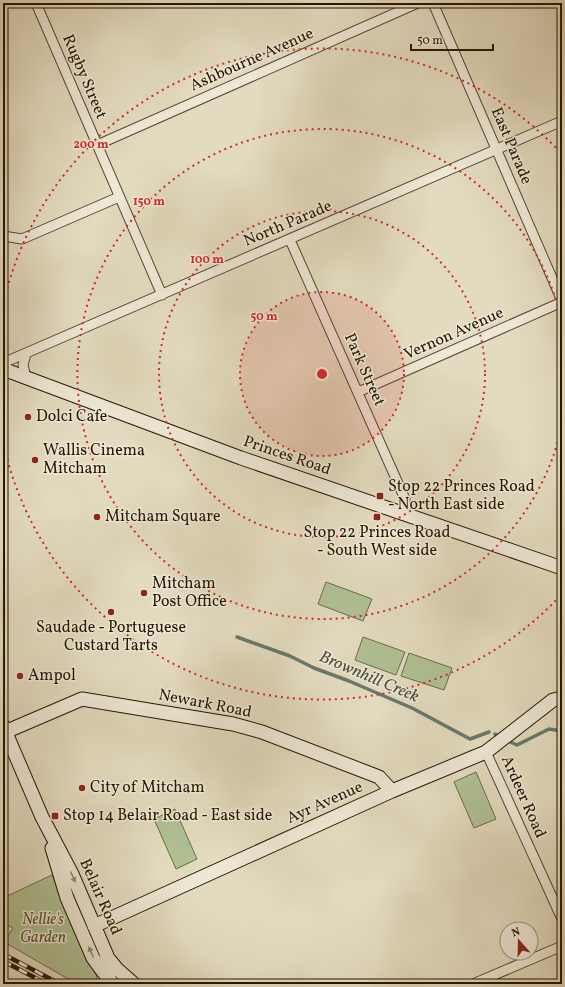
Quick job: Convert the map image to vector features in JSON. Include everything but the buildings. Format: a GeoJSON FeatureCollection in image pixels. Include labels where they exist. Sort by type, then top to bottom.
{"type":"FeatureCollection","features":[{"type":"Feature","properties":{"kind":"street","name":"Rugby Street"},"geometry":{"type":"LineString","coordinates":[[36,3],[162,295]]}},
{"type":"Feature","properties":{"kind":"street","name":"Ashbourne Avenue"},"geometry":{"type":"LineString","coordinates":[[97,145],[418,3]]}},
{"type":"Feature","properties":{"kind":"street","name":"East Parade"},"geometry":{"type":"LineString","coordinates":[[433,3],[562,302]]}},
{"type":"Feature","properties":{"kind":"street","name":"North Parade"},"geometry":{"type":"LineString","coordinates":[[3,363],[562,121]]}},
{"type":"Feature","properties":{"kind":"street"},"geometry":{"type":"LineString","coordinates":[[3,236],[22,239],[119,197]]}},
{"type":"Feature","properties":{"kind":"street","name":"Park Street"},"geometry":{"type":"LineString","coordinates":[[290,240],[404,499],[405,514]]}},
{"type":"Feature","properties":{"kind":"street","name":"Vernon Avenue"},"geometry":{"type":"LineString","coordinates":[[358,392],[562,302]]}},
{"type":"Feature","properties":{"kind":"street"},"geometry":{"type":"LineString","coordinates":[[26,354],[22,365],[26,378]]}},
{"type":"Feature","properties":{"kind":"street","name":"Princes Road"},"geometry":{"type":"LineString","coordinates":[[3,369],[241,458],[562,568]]}},
{"type":"Feature","properties":{"kind":"street","name":"Ayr Avenue"},"geometry":{"type":"LineString","coordinates":[[94,926],[490,748],[553,700],[562,698]]}},
{"type":"Feature","properties":{"kind":"street","name":"Newark Road"},"geometry":{"type":"LineString","coordinates":[[4,729],[82,699],[232,724],[262,732],[380,776],[392,791]]}},
{"type":"Feature","properties":{"kind":"street","name":"Belair Road"},"geometry":{"type":"LineString","coordinates":[[4,729],[42,817],[72,874],[108,958],[117,969],[134,984]]}},
{"type":"Feature","properties":{"kind":"street","name":"Ardeer Road"},"geometry":{"type":"LineString","coordinates":[[490,748],[562,919]]}},
{"type":"Feature","properties":{"kind":"street","name":"Belair Road"},"geometry":{"type":"LineString","coordinates":[[42,817],[67,898],[93,958],[113,984]]}},
{"type":"Feature","properties":{"kind":"street"},"geometry":{"type":"LineString","coordinates":[[473,984],[562,946]]}},
{"type":"Feature","properties":{"kind":"green space"},"geometry":{"type":"Polygon","coordinates":[[[326,582],[372,599],[363,621],[318,604],[326,582]]]}},
{"type":"Feature","properties":{"kind":"green space"},"geometry":{"type":"Polygon","coordinates":[[[363,637],[405,652],[396,675],[355,660],[363,637]]]}},
{"type":"Feature","properties":{"kind":"green space"},"geometry":{"type":"Polygon","coordinates":[[[409,653],[452,668],[444,690],[401,676],[409,653]]]}},
{"type":"Feature","properties":{"kind":"green space"},"geometry":{"type":"Polygon","coordinates":[[[476,772],[496,819],[474,828],[454,782],[476,772]]]}},
{"type":"Feature","properties":{"kind":"green space"},"geometry":{"type":"Polygon","coordinates":[[[175,809],[197,859],[176,869],[154,819],[175,809]]]}},
{"type":"Feature","properties":{"kind":"green space","name":"Nellie's Garden"},"geometry":{"type":"Polygon","coordinates":[[[52,875],[96,974],[98,984],[77,984],[4,942],[13,928],[3,923],[3,898],[52,875]]]}},
{"type":"Feature","properties":{"kind":"waterway","name":"Brownhill Creek"},"geometry":{"type":"LineString","coordinates":[[237,637],[290,656],[314,668],[412,708],[470,739],[489,732]]}},
{"type":"Feature","properties":{"kind":"waterway","name":"Brownhill Creek"},"geometry":{"type":"LineString","coordinates":[[506,740],[517,745],[549,729],[562,731]]}},
{"type":"Feature","properties":{"kind":"waterway","name":"Brownhill Creek"},"geometry":{"type":"LineString","coordinates":[[495,734],[501,737]]}},
{"type":"Feature","properties":{"kind":"railway"},"geometry":{"type":"LineString","coordinates":[[3,954],[60,984]]}},
{"type":"Feature","properties":{"kind":"railway"},"geometry":{"type":"LineString","coordinates":[[3,961],[47,984]]}},
{"type":"Feature","properties":{"kind":"railway"},"geometry":{"type":"LineString","coordinates":[[3,980],[10,984]]}},
{"type":"Feature","properties":{"kind":"place","name":"Dolci Cafe"},"geometry":{"type":"Point","coordinates":[28,417]}},
{"type":"Feature","properties":{"kind":"place","name":"Wallis Cinema Mitcham"},"geometry":{"type":"Point","coordinates":[35,460]}},
{"type":"Feature","properties":{"kind":"place","name":"Stop 22 Princes Road - North East side"},"geometry":{"type":"Point","coordinates":[380,496]}},
{"type":"Feature","properties":{"kind":"place","name":"Mitcham Square"},"geometry":{"type":"Point","coordinates":[97,517]}},
{"type":"Feature","properties":{"kind":"place","name":"Stop 22 Princes Road - South West side"},"geometry":{"type":"Point","coordinates":[377,517]}},
{"type":"Feature","properties":{"kind":"place","name":"Mitcham Post Office"},"geometry":{"type":"Point","coordinates":[144,593]}},
{"type":"Feature","properties":{"kind":"place","name":"Saudade - Portuguese Custard Tarts"},"geometry":{"type":"Point","coordinates":[111,612]}},
{"type":"Feature","properties":{"kind":"place","name":"Ampol"},"geometry":{"type":"Point","coordinates":[20,676]}},
{"type":"Feature","properties":{"kind":"place","name":"City of Mitcham"},"geometry":{"type":"Point","coordinates":[82,788]}},
{"type":"Feature","properties":{"kind":"place","name":"Stop 14 Belair Road - East side"},"geometry":{"type":"Point","coordinates":[55,816]}}]}
